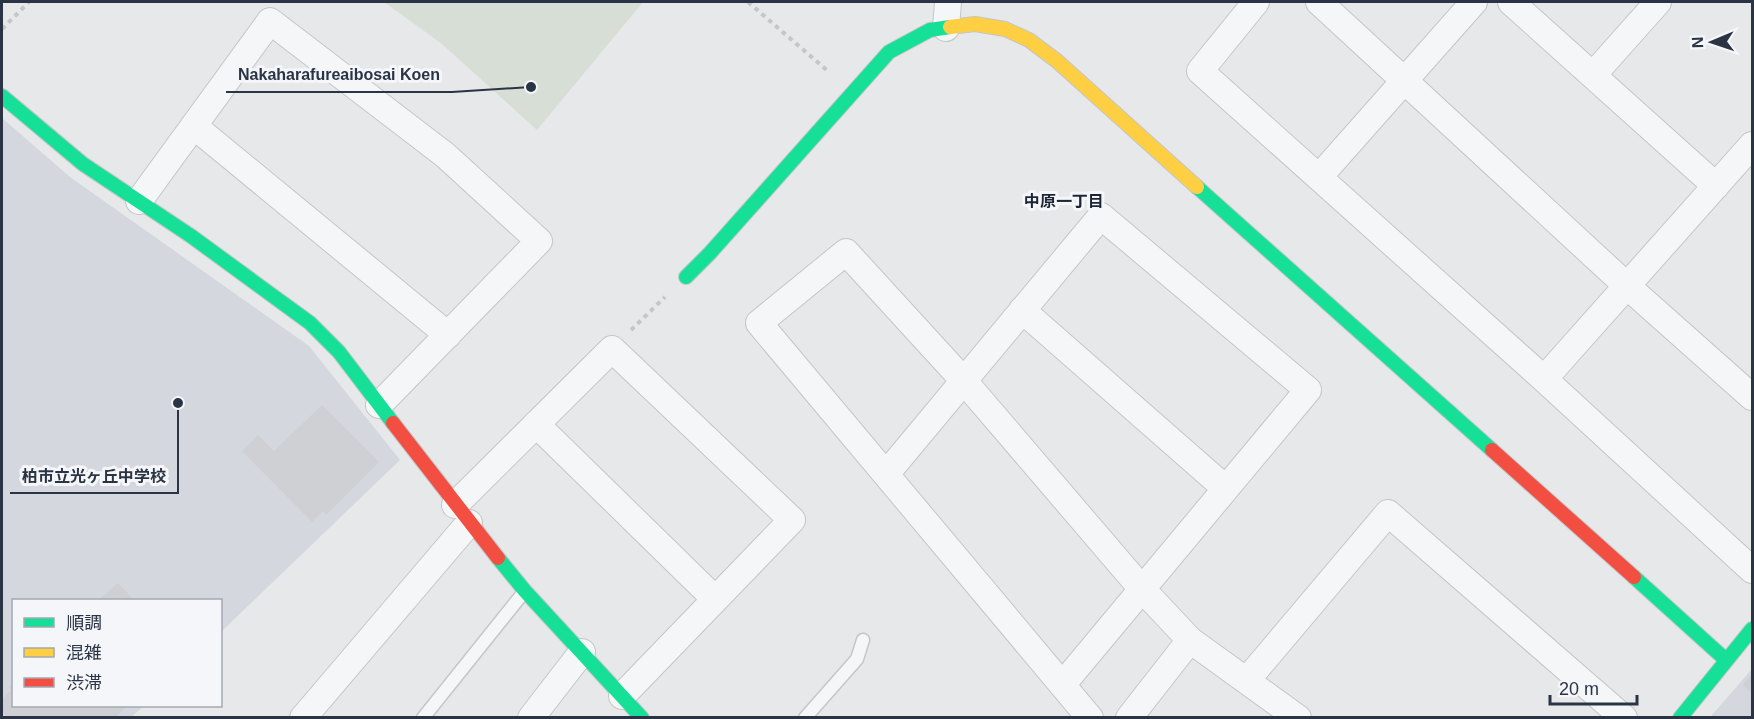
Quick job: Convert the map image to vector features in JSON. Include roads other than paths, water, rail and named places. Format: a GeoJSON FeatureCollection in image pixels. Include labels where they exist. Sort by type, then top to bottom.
{"type":"FeatureCollection","features":[{"type":"Feature","properties":{"kind":"street"},"geometry":{"type":"LineString","coordinates":[[946,28],[948,2]]}},
{"type":"Feature","properties":{"kind":"street"},"geometry":{"type":"LineString","coordinates":[[1256,2],[1200,71],[1545,379],[1752,570]]}},
{"type":"Feature","properties":{"kind":"street"},"geometry":{"type":"LineString","coordinates":[[1319,2],[1627,286],[1752,397]]}},
{"type":"Feature","properties":{"kind":"street"},"geometry":{"type":"LineString","coordinates":[[1319,177],[1474,2]]}},
{"type":"Feature","properties":{"kind":"street"},"geometry":{"type":"LineString","coordinates":[[1511,2],[1716,186]]}},
{"type":"Feature","properties":{"kind":"street"},"geometry":{"type":"LineString","coordinates":[[1593,75],[1658,2]]}},
{"type":"Feature","properties":{"kind":"street"},"geometry":{"type":"LineString","coordinates":[[139,201],[270,21],[445,154],[539,241],[379,405]]}},
{"type":"Feature","properties":{"kind":"street"},"geometry":{"type":"LineString","coordinates":[[686,277],[711,253],[889,52],[930,30],[975,24],[1005,29],[1029,40],[1057,61],[1726,660]]}},
{"type":"Feature","properties":{"kind":"street"},"geometry":{"type":"LineString","coordinates":[[2,96],[83,164],[191,236],[310,323],[339,352],[462,514],[525,591],[582,652],[628,708],[715,599],[792,520],[612,349],[536,424],[462,514],[303,717]]}},
{"type":"Feature","properties":{"kind":"street"},"geometry":{"type":"LineString","coordinates":[[194,126],[448,335]]}},
{"type":"Feature","properties":{"kind":"street"},"geometry":{"type":"LineString","coordinates":[[1545,379],[1752,145]]}},
{"type":"Feature","properties":{"kind":"street"},"geometry":{"type":"LineString","coordinates":[[886,473],[1101,216],[1308,390],[1063,684]]}},
{"type":"Feature","properties":{"kind":"street"},"geometry":{"type":"LineString","coordinates":[[1090,717],[759,323],[846,252],[964,381],[1142,589],[1190,640],[1298,717]]}},
{"type":"Feature","properties":{"kind":"street"},"geometry":{"type":"LineString","coordinates":[[1022,310],[1225,488]]}},
{"type":"Feature","properties":{"kind":"street"},"geometry":{"type":"LineString","coordinates":[[536,424],[715,599]]}},
{"type":"Feature","properties":{"kind":"street"},"geometry":{"type":"LineString","coordinates":[[1246,680],[1388,513],[1624,717]]}},
{"type":"Feature","properties":{"kind":"street"},"geometry":{"type":"LineString","coordinates":[[1680,717],[1752,629]]}},
{"type":"Feature","properties":{"kind":"street"},"geometry":{"type":"LineString","coordinates":[[1129,717],[1190,640]]}},
{"type":"Feature","properties":{"kind":"street"},"geometry":{"type":"LineString","coordinates":[[531,717],[582,652]]}},
{"type":"Feature","properties":{"kind":"lane"},"geometry":{"type":"LineString","coordinates":[[423,717],[525,591]]}},
{"type":"Feature","properties":{"kind":"lane"},"geometry":{"type":"LineString","coordinates":[[805,717],[857,659],[863,640]]}},
{"type":"Feature","properties":{"kind":"place","name":"Nakaharafureaibosai Koen"},"geometry":{"type":"Point","coordinates":[531,87]}},
{"type":"Feature","properties":{"kind":"place","name":"柏市立光ヶ丘中学校"},"geometry":{"type":"Point","coordinates":[178,403]}},
{"type":"Feature","properties":{"kind":"district","name":"中原一丁目"},"geometry":{"type":"Point","coordinates":[1064,201]}}]}
